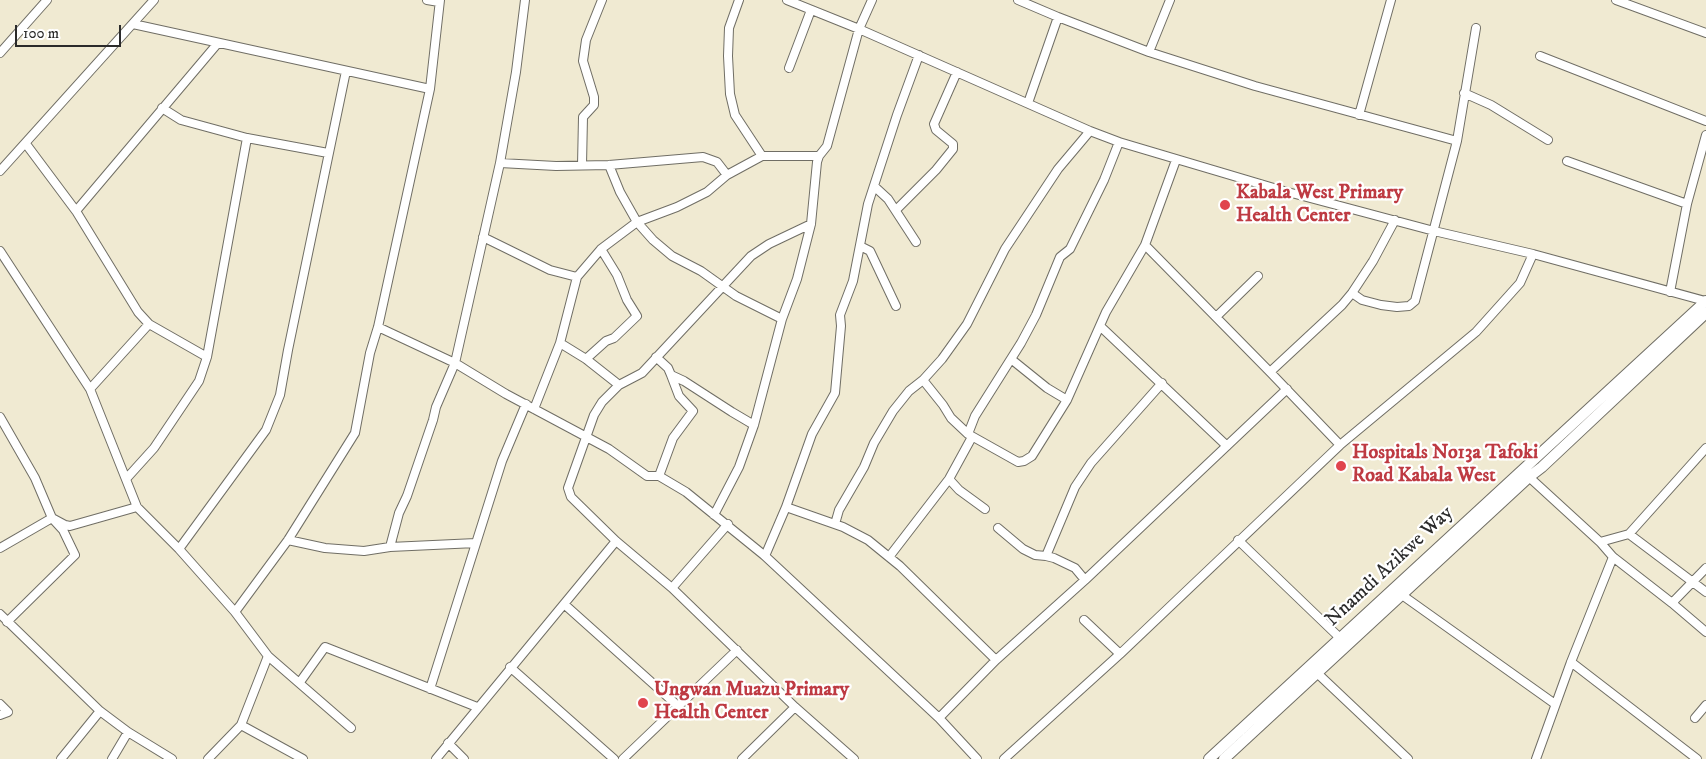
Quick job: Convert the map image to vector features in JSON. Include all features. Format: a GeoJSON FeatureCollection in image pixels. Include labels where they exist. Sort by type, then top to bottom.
{"type":"FeatureCollection","features":[{"type":"Feature","properties":{"kind":"highway","name":"Nnamdi Azikwe Way"},"geometry":{"type":"LineString","coordinates":[[1209,759],[1706,301]]}},
{"type":"Feature","properties":{"kind":"highway","name":"Nnamdi Azikwe Way"},"geometry":{"type":"LineString","coordinates":[[1224,759],[1528,477],[1542,467],[1706,313]]}},
{"type":"Feature","properties":{"kind":"street"},"geometry":{"type":"LineString","coordinates":[[0,53],[47,0]]}},
{"type":"Feature","properties":{"kind":"street"},"geometry":{"type":"LineString","coordinates":[[0,171],[154,0]]}},
{"type":"Feature","properties":{"kind":"street"},"geometry":{"type":"LineString","coordinates":[[235,612],[288,540],[355,433],[370,354],[378,327],[430,89],[440,1],[427,0]]}},
{"type":"Feature","properties":{"kind":"street"},"geometry":{"type":"LineString","coordinates":[[390,547],[399,513],[407,496],[436,407],[455,363],[500,162],[516,72],[525,0]]}},
{"type":"Feature","properties":{"kind":"street"},"geometry":{"type":"LineString","coordinates":[[582,164],[583,117],[594,105],[594,97],[583,61],[586,40],[602,0]]}},
{"type":"Feature","properties":{"kind":"street"},"geometry":{"type":"LineString","coordinates":[[739,0],[729,28],[730,94],[735,115],[762,156]]}},
{"type":"Feature","properties":{"kind":"street"},"geometry":{"type":"LineString","coordinates":[[787,0],[859,29],[1119,142],[1284,192],[1434,231],[1533,254],[1706,301]]}},
{"type":"Feature","properties":{"kind":"street"},"geometry":{"type":"LineString","coordinates":[[714,515],[740,467],[754,424],[782,318],[797,279],[811,224],[815,177],[819,156],[827,146],[859,29],[872,0]]}},
{"type":"Feature","properties":{"kind":"street"},"geometry":{"type":"LineString","coordinates":[[1018,0],[1058,18],[1149,52],[1255,86],[1457,141]]}},
{"type":"Feature","properties":{"kind":"street"},"geometry":{"type":"LineString","coordinates":[[1149,52],[1170,0]]}},
{"type":"Feature","properties":{"kind":"street"},"geometry":{"type":"LineString","coordinates":[[1359,115],[1391,0]]}},
{"type":"Feature","properties":{"kind":"street"},"geometry":{"type":"LineString","coordinates":[[1616,0],[1706,34]]}},
{"type":"Feature","properties":{"kind":"street"},"geometry":{"type":"LineString","coordinates":[[789,68],[811,10]]}},
{"type":"Feature","properties":{"kind":"street"},"geometry":{"type":"LineString","coordinates":[[1028,103],[1058,18]]}},
{"type":"Feature","properties":{"kind":"street"},"geometry":{"type":"LineString","coordinates":[[133,24],[430,89]]}},
{"type":"Feature","properties":{"kind":"street"},"geometry":{"type":"LineString","coordinates":[[1352,293],[1362,300],[1381,305],[1409,306],[1415,301],[1457,141],[1476,28]]}},
{"type":"Feature","properties":{"kind":"street"},"geometry":{"type":"LineString","coordinates":[[76,212],[218,43]]}},
{"type":"Feature","properties":{"kind":"street"},"geometry":{"type":"LineString","coordinates":[[765,556],[786,507],[812,434],[835,393],[840,315],[853,281],[864,219],[897,115],[919,55]]}},
{"type":"Feature","properties":{"kind":"street"},"geometry":{"type":"LineString","coordinates":[[1540,56],[1706,121]]}},
{"type":"Feature","properties":{"kind":"street"},"geometry":{"type":"LineString","coordinates":[[179,548],[266,430],[280,395],[346,71]]}},
{"type":"Feature","properties":{"kind":"street"},"geometry":{"type":"LineString","coordinates":[[896,210],[936,170],[953,149],[953,144],[936,130],[934,124],[957,72]]}},
{"type":"Feature","properties":{"kind":"street"},"geometry":{"type":"LineString","coordinates":[[1464,93],[1491,104],[1548,140]]}},
{"type":"Feature","properties":{"kind":"street"},"geometry":{"type":"LineString","coordinates":[[162,108],[181,120],[247,138],[328,153]]}},
{"type":"Feature","properties":{"kind":"street"},"geometry":{"type":"LineString","coordinates":[[835,524],[840,510],[864,467],[874,443],[893,411],[909,391],[923,380],[942,359],[967,324],[1005,249],[1058,169],[1090,131]]}},
{"type":"Feature","properties":{"kind":"street"},"geometry":{"type":"LineString","coordinates":[[1670,292],[1687,204],[1706,135]]}},
{"type":"Feature","properties":{"kind":"street"},"geometry":{"type":"LineString","coordinates":[[126,479],[154,448],[199,381],[207,357],[247,138]]}},
{"type":"Feature","properties":{"kind":"street"},"geometry":{"type":"LineString","coordinates":[[889,557],[949,479],[970,436],[976,416],[1022,343],[1060,258],[1070,249],[1083,224],[1104,180],[1119,142]]}},
{"type":"Feature","properties":{"kind":"street"},"geometry":{"type":"LineString","coordinates":[[26,144],[76,212],[138,312],[149,324],[207,357]]}},
{"type":"Feature","properties":{"kind":"street"},"geometry":{"type":"LineString","coordinates":[[534,409],[560,343],[577,277],[601,250],[637,222],[677,207],[707,192],[727,175],[762,156],[819,156]]}},
{"type":"Feature","properties":{"kind":"street"},"geometry":{"type":"LineString","coordinates":[[500,162],[556,166],[582,164],[609,165],[703,157],[717,162],[727,175]]}},
{"type":"Feature","properties":{"kind":"street"},"geometry":{"type":"LineString","coordinates":[[923,380],[944,405],[951,418],[970,436],[1018,462],[1032,456],[1067,400],[1124,278],[1145,245],[1176,160]]}},
{"type":"Feature","properties":{"kind":"street"},"geometry":{"type":"LineString","coordinates":[[1567,162],[1687,204]]}},
{"type":"Feature","properties":{"kind":"street"},"geometry":{"type":"LineString","coordinates":[[609,165],[620,192],[637,222],[672,256],[701,271],[722,287],[751,304],[782,318]]}},
{"type":"Feature","properties":{"kind":"street"},"geometry":{"type":"LineString","coordinates":[[875,187],[888,199],[916,242]]}},
{"type":"Feature","properties":{"kind":"street"},"geometry":{"type":"LineString","coordinates":[[1270,372],[1342,306],[1373,261],[1395,220]]}},
{"type":"Feature","properties":{"kind":"street"},"geometry":{"type":"LineString","coordinates":[[811,224],[769,244],[751,256],[642,373],[619,385],[602,402],[594,415],[568,488],[571,497],[616,541],[672,588],[795,707],[854,759]]}},
{"type":"Feature","properties":{"kind":"street"},"geometry":{"type":"LineString","coordinates":[[483,237],[550,270],[577,277]]}},
{"type":"Feature","properties":{"kind":"street"},"geometry":{"type":"LineString","coordinates":[[1145,245],[1340,445]]}},
{"type":"Feature","properties":{"kind":"street"},"geometry":{"type":"LineString","coordinates":[[860,246],[870,250],[896,306]]}},
{"type":"Feature","properties":{"kind":"street"},"geometry":{"type":"LineString","coordinates":[[586,359],[606,341],[614,338],[637,316],[627,300],[617,275],[601,250]]}},
{"type":"Feature","properties":{"kind":"street"},"geometry":{"type":"LineString","coordinates":[[0,251],[90,389],[137,507],[179,548],[235,612],[268,656],[351,728]]}},
{"type":"Feature","properties":{"kind":"street"},"geometry":{"type":"LineString","coordinates":[[1004,759],[1120,654],[1340,445],[1476,332],[1520,283],[1533,254]]}},
{"type":"Feature","properties":{"kind":"street"},"geometry":{"type":"LineString","coordinates":[[1216,316],[1258,276]]}},
{"type":"Feature","properties":{"kind":"street"},"geometry":{"type":"LineString","coordinates":[[90,389],[149,324]]}},
{"type":"Feature","properties":{"kind":"street"},"geometry":{"type":"LineString","coordinates":[[1100,326],[1227,446]]}},
{"type":"Feature","properties":{"kind":"street"},"geometry":{"type":"LineString","coordinates":[[378,327],[455,363],[617,454],[647,476],[659,476],[686,492],[728,524],[765,556],[939,718],[977,759]]}},
{"type":"Feature","properties":{"kind":"street"},"geometry":{"type":"LineString","coordinates":[[560,343],[586,359],[619,385]]}},
{"type":"Feature","properties":{"kind":"street"},"geometry":{"type":"LineString","coordinates":[[656,358],[668,368],[679,396],[693,411],[673,438],[659,476]]}},
{"type":"Feature","properties":{"kind":"street"},"geometry":{"type":"LineString","coordinates":[[1011,359],[1047,388],[1067,400]]}},
{"type":"Feature","properties":{"kind":"street"},"geometry":{"type":"LineString","coordinates":[[671,375],[754,424]]}},
{"type":"Feature","properties":{"kind":"street"},"geometry":{"type":"LineString","coordinates":[[1046,556],[1075,487],[1091,462],[1162,383]]}},
{"type":"Feature","properties":{"kind":"street"},"geometry":{"type":"LineString","coordinates":[[939,718],[996,660],[1085,580],[1287,389]]}},
{"type":"Feature","properties":{"kind":"street"},"geometry":{"type":"LineString","coordinates":[[430,689],[502,461],[526,404]]}},
{"type":"Feature","properties":{"kind":"street"},"geometry":{"type":"LineString","coordinates":[[0,417],[35,478],[52,518],[63,530],[75,555],[7,622]]}},
{"type":"Feature","properties":{"kind":"street"},"geometry":{"type":"LineString","coordinates":[[1600,542],[1629,534],[1706,448]]}},
{"type":"Feature","properties":{"kind":"street"},"geometry":{"type":"LineString","coordinates":[[1528,477],[1600,542],[1613,557],[1706,632]]}},
{"type":"Feature","properties":{"kind":"street"},"geometry":{"type":"LineString","coordinates":[[949,479],[959,490],[984,509]]}},
{"type":"Feature","properties":{"kind":"street"},"geometry":{"type":"LineString","coordinates":[[52,518],[64,525],[70,526],[137,507]]}},
{"type":"Feature","properties":{"kind":"street"},"geometry":{"type":"LineString","coordinates":[[786,507],[835,524],[868,540],[889,557],[996,660]]}},
{"type":"Feature","properties":{"kind":"street"},"geometry":{"type":"LineString","coordinates":[[0,548],[52,518]]}},
{"type":"Feature","properties":{"kind":"street"},"geometry":{"type":"LineString","coordinates":[[672,588],[728,524]]}},
{"type":"Feature","properties":{"kind":"street"},"geometry":{"type":"LineString","coordinates":[[998,528],[1023,549],[1035,555],[1046,556],[1075,568],[1085,580]]}},
{"type":"Feature","properties":{"kind":"street"},"geometry":{"type":"LineString","coordinates":[[1629,534],[1706,592]]}},
{"type":"Feature","properties":{"kind":"street"},"geometry":{"type":"LineString","coordinates":[[288,540],[325,548],[364,551],[390,547],[476,543]]}},
{"type":"Feature","properties":{"kind":"street"},"geometry":{"type":"LineString","coordinates":[[1238,540],[1340,638]]}},
{"type":"Feature","properties":{"kind":"street"},"geometry":{"type":"LineString","coordinates":[[436,759],[510,667],[616,541]]}},
{"type":"Feature","properties":{"kind":"street"},"geometry":{"type":"LineString","coordinates":[[1536,759],[1571,662],[1613,557]]}},
{"type":"Feature","properties":{"kind":"street"},"geometry":{"type":"LineString","coordinates":[[1672,603],[1706,568]]}},
{"type":"Feature","properties":{"kind":"street"},"geometry":{"type":"LineString","coordinates":[[1402,595],[1555,704]]}},
{"type":"Feature","properties":{"kind":"street"},"geometry":{"type":"LineString","coordinates":[[564,604],[678,706]]}},
{"type":"Feature","properties":{"kind":"street"},"geometry":{"type":"LineString","coordinates":[[0,614],[100,711],[128,732],[172,759]]}},
{"type":"Feature","properties":{"kind":"street"},"geometry":{"type":"LineString","coordinates":[[1084,620],[1120,654]]}},
{"type":"Feature","properties":{"kind":"street"},"geometry":{"type":"LineString","coordinates":[[300,682],[325,647],[477,707]]}},
{"type":"Feature","properties":{"kind":"street"},"geometry":{"type":"LineString","coordinates":[[623,759],[737,650]]}},
{"type":"Feature","properties":{"kind":"street"},"geometry":{"type":"LineString","coordinates":[[208,759],[241,725],[268,656]]}},
{"type":"Feature","properties":{"kind":"street"},"geometry":{"type":"LineString","coordinates":[[1571,662],[1697,759]]}},
{"type":"Feature","properties":{"kind":"street"},"geometry":{"type":"LineString","coordinates":[[510,667],[614,759]]}},
{"type":"Feature","properties":{"kind":"street"},"geometry":{"type":"LineString","coordinates":[[1316,672],[1408,759]]}},
{"type":"Feature","properties":{"kind":"street"},"geometry":{"type":"LineString","coordinates":[[0,704],[8,712],[0,715]]}},
{"type":"Feature","properties":{"kind":"street"},"geometry":{"type":"LineString","coordinates":[[1695,718],[1706,705]]}},
{"type":"Feature","properties":{"kind":"street"},"geometry":{"type":"LineString","coordinates":[[742,759],[795,707]]}},
{"type":"Feature","properties":{"kind":"street"},"geometry":{"type":"LineString","coordinates":[[61,759],[100,711]]}},
{"type":"Feature","properties":{"kind":"street"},"geometry":{"type":"LineString","coordinates":[[241,725],[303,759]]}},
{"type":"Feature","properties":{"kind":"street"},"geometry":{"type":"LineString","coordinates":[[112,759],[128,732]]}},
{"type":"Feature","properties":{"kind":"street"},"geometry":{"type":"LineString","coordinates":[[448,743],[464,759]]}},
{"type":"Feature","properties":{"kind":"place","name":"Kabala West Primary Health Center"},"geometry":{"type":"Point","coordinates":[1225,205]}},
{"type":"Feature","properties":{"kind":"place","name":"Hospitals No13a Tafoki Road Kabala West"},"geometry":{"type":"Point","coordinates":[1341,466]}},
{"type":"Feature","properties":{"kind":"place","name":"Ungwan Muazu Primary Health Center"},"geometry":{"type":"Point","coordinates":[643,703]}}]}
